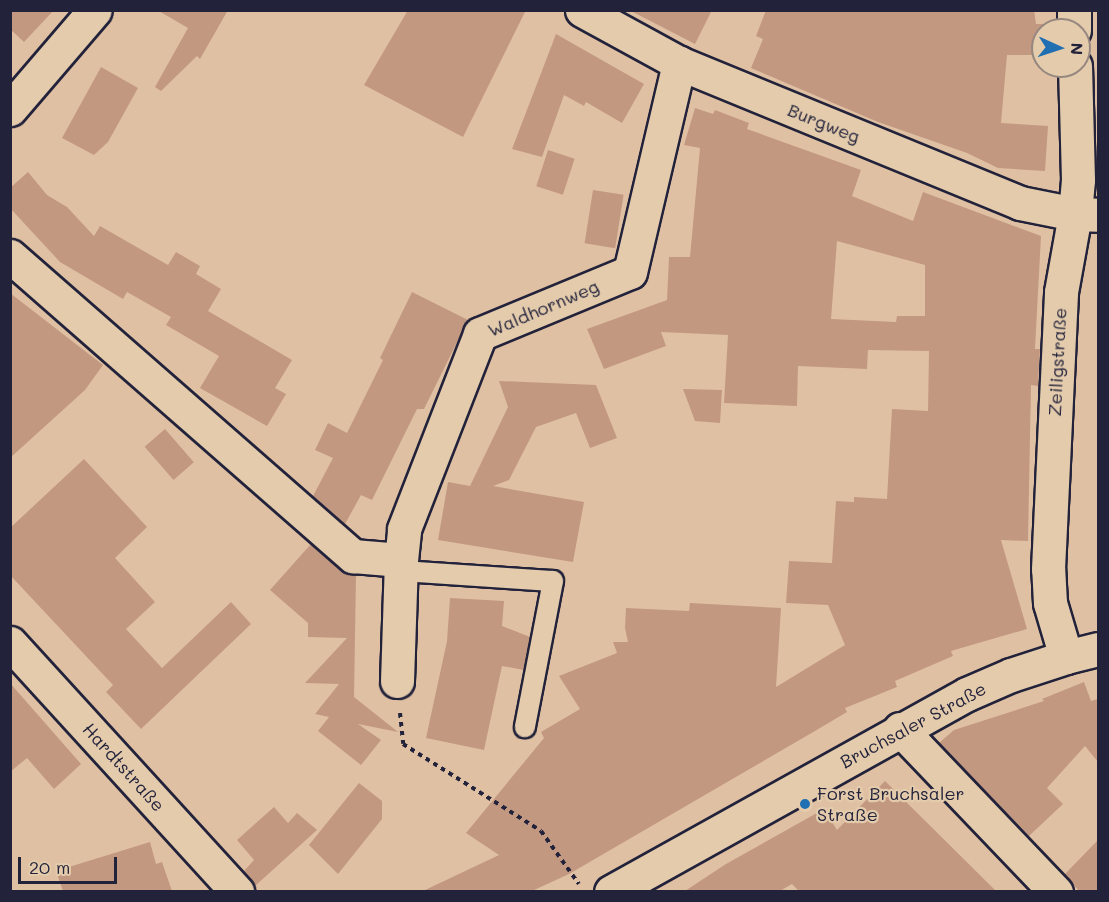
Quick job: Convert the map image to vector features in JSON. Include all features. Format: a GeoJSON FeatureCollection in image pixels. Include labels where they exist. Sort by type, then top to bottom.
{"type":"FeatureCollection","features":[{"type":"Feature","properties":{"kind":"street"},"geometry":{"type":"LineString","coordinates":[[10,109],[95,10]]}},
{"type":"Feature","properties":{"kind":"street","name":"Burgweg"},"geometry":{"type":"LineString","coordinates":[[582,10],[679,63],[1020,202],[1086,214]]}},
{"type":"Feature","properties":{"kind":"street","name":"Waldhornweg"},"geometry":{"type":"LineString","coordinates":[[397,681],[404,529],[480,334],[630,272],[679,63]]}},
{"type":"Feature","properties":{"kind":"street","name":"Zeiligstraße"},"geometry":{"type":"LineString","coordinates":[[1066,657],[1050,603],[1048,569],[1060,292],[1086,214],[1078,180],[1075,78]]}},
{"type":"Feature","properties":{"kind":"street"},"geometry":{"type":"LineString","coordinates":[[10,256],[353,556],[401,566]]}},
{"type":"Feature","properties":{"kind":"street","name":"Hardtstraße"},"geometry":{"type":"LineString","coordinates":[[10,643],[237,891]]}},
{"type":"Feature","properties":{"kind":"street","name":"Bruchsaler Straße"},"geometry":{"type":"LineString","coordinates":[[611,891],[900,729],[985,687],[1066,657],[1098,649]]}},
{"type":"Feature","properties":{"kind":"street"},"geometry":{"type":"LineString","coordinates":[[900,729],[1056,891]]}},
{"type":"Feature","properties":{"kind":"lane"},"geometry":{"type":"LineString","coordinates":[[401,566],[553,581],[525,727]]}},
{"type":"Feature","properties":{"kind":"path"},"geometry":{"type":"LineString","coordinates":[[397,681],[403,744],[541,831],[585,891]]}},
{"type":"Feature","properties":{"kind":"building"},"geometry":{"type":"Polygon","coordinates":[[[10,10],[54,10],[24,42],[10,29],[10,10]]]}},
{"type":"Feature","properties":{"kind":"building"},"geometry":{"type":"Polygon","coordinates":[[[157,10],[228,10],[200,59],[197,56],[161,91],[155,87],[188,28],[157,10]]]}},
{"type":"Feature","properties":{"kind":"building"},"geometry":{"type":"Polygon","coordinates":[[[408,10],[526,10],[463,137],[364,85],[408,10]]]}},
{"type":"Feature","properties":{"kind":"building"},"geometry":{"type":"Polygon","coordinates":[[[629,10],[712,10],[695,44],[629,10]]]}},
{"type":"Feature","properties":{"kind":"building"},"geometry":{"type":"Polygon","coordinates":[[[766,10],[1034,10],[1035,18],[1031,18],[1031,55],[1007,55],[1001,123],[1048,126],[1045,171],[998,168],[967,153],[878,122],[751,68],[763,39],[756,36],[766,10]]]}},
{"type":"Feature","properties":{"kind":"building"},"geometry":{"type":"Polygon","coordinates":[[[556,34],[644,84],[622,123],[586,102],[584,106],[564,95],[542,157],[512,149],[556,34]]]}},
{"type":"Feature","properties":{"kind":"building"},"geometry":{"type":"Polygon","coordinates":[[[101,67],[138,88],[108,142],[94,155],[62,138],[101,67]]]}},
{"type":"Feature","properties":{"kind":"building"},"geometry":{"type":"Polygon","coordinates":[[[695,108],[713,114],[715,110],[749,123],[747,129],[861,170],[852,196],[913,221],[923,192],[1041,236],[1035,349],[1040,349],[1038,386],[1031,385],[1028,541],[1001,540],[1027,629],[951,651],[953,656],[895,681],[897,687],[845,708],[847,712],[815,731],[569,874],[532,891],[423,891],[499,855],[466,833],[544,738],[541,732],[580,709],[559,676],[617,653],[613,642],[628,642],[625,628],[626,608],[689,611],[690,603],[781,608],[776,687],[845,645],[828,605],[786,603],[789,561],[832,563],[836,501],[854,502],[854,497],[887,499],[892,409],[928,411],[929,351],[868,350],[867,369],[798,366],[797,406],[724,403],[728,335],[661,332],[666,346],[604,369],[587,329],[667,300],[669,257],[690,257],[700,148],[684,145],[695,108]],[[837,241],[831,319],[896,322],[897,316],[925,316],[925,265],[837,241]]]}},
{"type":"Feature","properties":{"kind":"building"},"geometry":{"type":"Polygon","coordinates":[[[548,150],[575,159],[563,195],[536,186],[548,150]]]}},
{"type":"Feature","properties":{"kind":"building"},"geometry":{"type":"Polygon","coordinates":[[[28,172],[47,195],[67,207],[94,236],[100,226],[168,265],[176,252],[200,266],[196,274],[221,289],[208,311],[292,360],[275,388],[286,394],[267,426],[200,388],[219,356],[166,325],[171,317],[127,292],[123,299],[60,262],[10,208],[10,188],[28,172]]]}},
{"type":"Feature","properties":{"kind":"building"},"geometry":{"type":"Polygon","coordinates":[[[593,190],[624,195],[615,248],[585,243],[593,190]]]}},
{"type":"Feature","properties":{"kind":"building"},"geometry":{"type":"Polygon","coordinates":[[[412,292],[468,320],[424,409],[417,409],[372,500],[361,495],[345,524],[313,496],[333,458],[315,450],[328,423],[347,433],[383,360],[380,358],[412,292]]]}},
{"type":"Feature","properties":{"kind":"building"},"geometry":{"type":"Polygon","coordinates":[[[10,293],[103,365],[85,390],[10,458],[10,293]]]}},
{"type":"Feature","properties":{"kind":"building"},"geometry":{"type":"Polygon","coordinates":[[[499,381],[596,385],[617,438],[590,448],[576,413],[536,427],[509,480],[493,486],[584,502],[573,562],[438,540],[448,482],[470,486],[508,407],[499,381]]]}},
{"type":"Feature","properties":{"kind":"building"},"geometry":{"type":"Polygon","coordinates":[[[683,389],[722,390],[720,423],[695,421],[683,389]]]}},
{"type":"Feature","properties":{"kind":"building"},"geometry":{"type":"Polygon","coordinates":[[[165,429],[194,462],[173,480],[145,447],[165,429]]]}},
{"type":"Feature","properties":{"kind":"building"},"geometry":{"type":"Polygon","coordinates":[[[84,459],[147,527],[115,558],[155,602],[126,629],[162,668],[231,602],[251,624],[141,729],[106,692],[113,685],[10,575],[10,528],[84,459]]]}},
{"type":"Feature","properties":{"kind":"building"},"geometry":{"type":"Polygon","coordinates":[[[311,544],[341,570],[356,576],[354,697],[398,732],[358,724],[381,740],[361,765],[318,731],[329,717],[315,714],[339,684],[305,683],[347,638],[308,637],[308,623],[270,590],[311,544]]]}},
{"type":"Feature","properties":{"kind":"building"},"geometry":{"type":"Polygon","coordinates":[[[450,598],[504,601],[502,626],[530,637],[524,670],[502,666],[484,750],[426,738],[447,641],[450,598]]]}},
{"type":"Feature","properties":{"kind":"building"},"geometry":{"type":"Polygon","coordinates":[[[1084,682],[1091,701],[1098,699],[1098,762],[1085,746],[1047,788],[1063,804],[1029,836],[939,743],[954,730],[1044,701],[1042,699],[1084,682]]]}},
{"type":"Feature","properties":{"kind":"building"},"geometry":{"type":"Polygon","coordinates":[[[10,683],[81,764],[54,789],[27,758],[10,772],[10,683]]]}},
{"type":"Feature","properties":{"kind":"building"},"geometry":{"type":"Polygon","coordinates":[[[885,781],[996,891],[799,891],[792,884],[780,891],[685,891],[726,864],[824,809],[837,830],[885,781]]]}},
{"type":"Feature","properties":{"kind":"building"},"geometry":{"type":"Polygon","coordinates":[[[359,783],[382,801],[382,819],[338,874],[309,845],[359,783]]]}},
{"type":"Feature","properties":{"kind":"building"},"geometry":{"type":"Polygon","coordinates":[[[274,807],[288,823],[297,813],[317,830],[255,886],[244,871],[254,860],[237,840],[274,807]]]}},
{"type":"Feature","properties":{"kind":"building"},"geometry":{"type":"Polygon","coordinates":[[[1098,840],[1098,891],[1079,891],[1065,874],[1098,840]]]}},
{"type":"Feature","properties":{"kind":"building"},"geometry":{"type":"Polygon","coordinates":[[[150,842],[156,864],[162,862],[172,891],[63,891],[56,871],[150,842]]]}},
{"type":"Feature","properties":{"kind":"place","name":"Forst Bruchsaler Straße"},"geometry":{"type":"Point","coordinates":[805,804]}}]}
